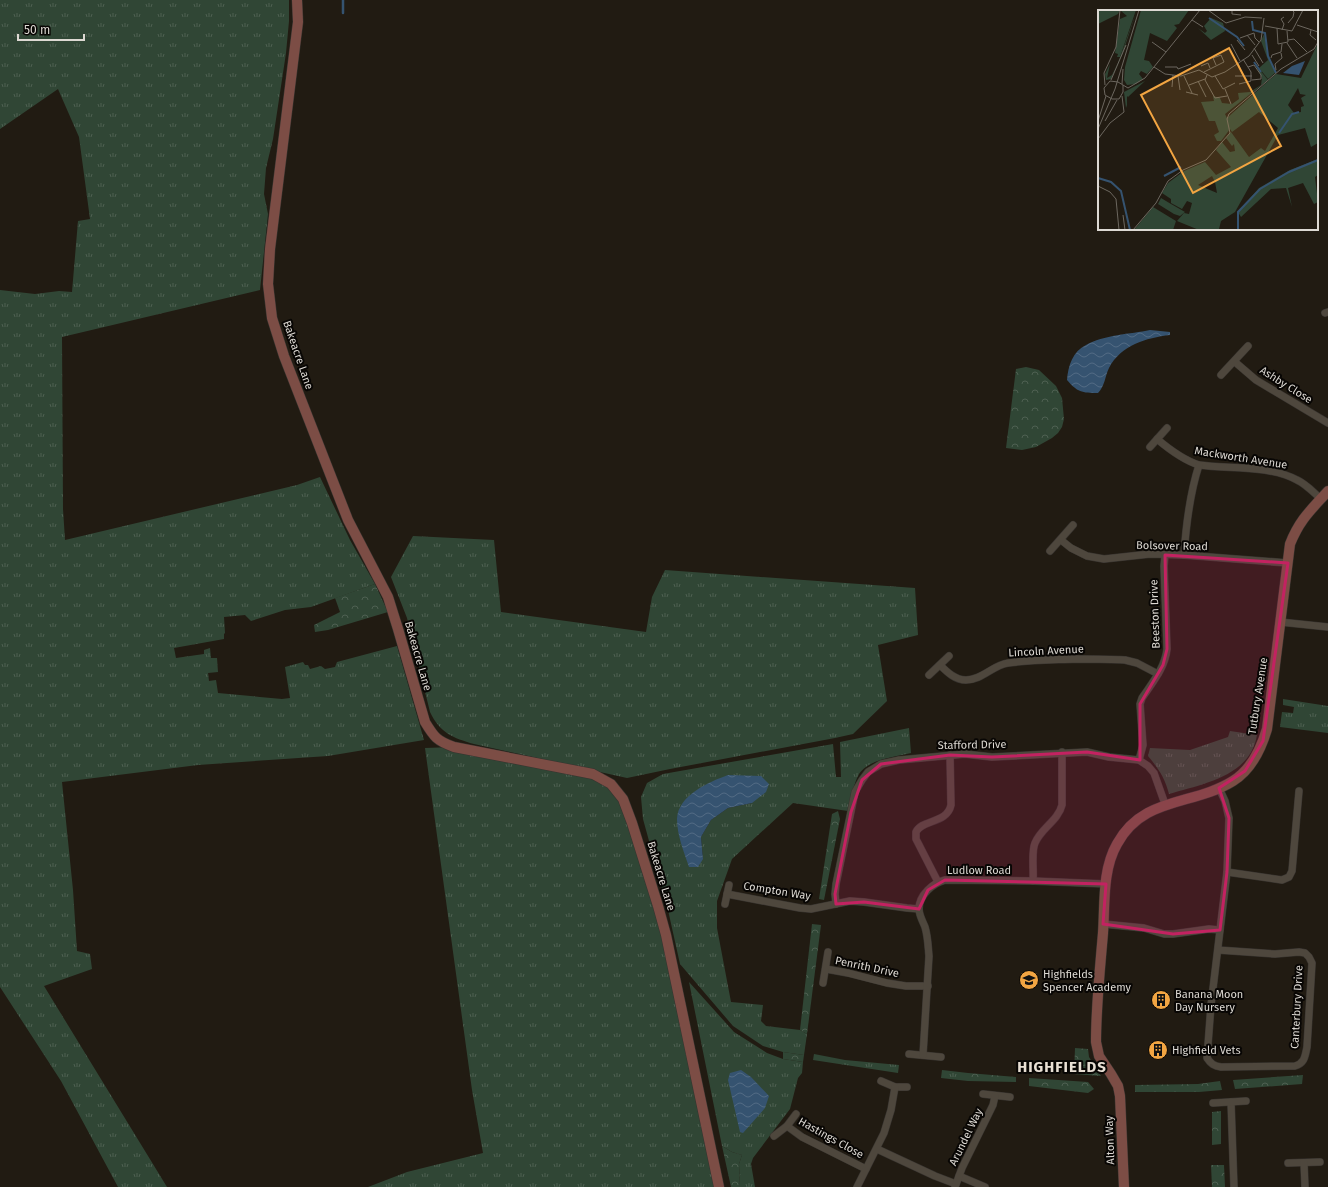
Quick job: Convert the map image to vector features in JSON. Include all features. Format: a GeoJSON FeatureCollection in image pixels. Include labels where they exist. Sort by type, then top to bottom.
{"type":"FeatureCollection","features":[{"type":"Feature","properties":{"kind":"street","name":"Bakeacre Lane"},"geometry":{"type":"LineString","coordinates":[[297,0],[298,22],[270,249],[268,284],[272,318],[284,356],[348,520],[388,597],[425,722],[433,734],[442,743],[454,747],[593,774],[611,784],[623,799],[632,823],[666,935],[719,1187]]}},
{"type":"Feature","properties":{"kind":"street"},"geometry":{"type":"LineString","coordinates":[[1221,376],[1248,346]]}},
{"type":"Feature","properties":{"kind":"street","name":"Ashby Close"},"geometry":{"type":"LineString","coordinates":[[1234,362],[1256,380],[1328,423]]}},
{"type":"Feature","properties":{"kind":"street"},"geometry":{"type":"LineString","coordinates":[[1150,447],[1167,428]]}},
{"type":"Feature","properties":{"kind":"street","name":"Mackworth Avenue"},"geometry":{"type":"LineString","coordinates":[[1157,439],[1177,455],[1199,465],[1276,472],[1289,476],[1299,481],[1321,499]]}},
{"type":"Feature","properties":{"kind":"street"},"geometry":{"type":"LineString","coordinates":[[1184,555],[1192,495],[1199,465]]}},
{"type":"Feature","properties":{"kind":"street","name":"Tutbury Avenue"},"geometry":{"type":"LineString","coordinates":[[1119,1092],[1111,1074],[1099,1056],[1096,1042],[1106,884],[1112,854],[1117,843],[1129,826],[1144,815],[1165,804],[1206,794],[1219,788],[1234,780],[1245,771],[1254,760],[1264,741],[1267,729],[1290,544],[1303,518],[1328,491]]}},
{"type":"Feature","properties":{"kind":"street"},"geometry":{"type":"LineString","coordinates":[[1050,551],[1073,525]]}},
{"type":"Feature","properties":{"kind":"street","name":"Bolsover Road"},"geometry":{"type":"LineString","coordinates":[[1060,540],[1071,548],[1087,556],[1104,559],[1150,554],[1288,562]]}},
{"type":"Feature","properties":{"kind":"street","name":"Beeston Drive"},"geometry":{"type":"LineString","coordinates":[[1139,760],[1142,745],[1140,704],[1142,698],[1158,674],[1166,658],[1165,555]]}},
{"type":"Feature","properties":{"kind":"street"},"geometry":{"type":"LineString","coordinates":[[1280,622],[1328,627]]}},
{"type":"Feature","properties":{"kind":"street"},"geometry":{"type":"LineString","coordinates":[[928,675],[949,656]]}},
{"type":"Feature","properties":{"kind":"street","name":"Lincoln Avenue"},"geometry":{"type":"LineString","coordinates":[[940,665],[948,673],[964,680],[981,676],[995,667],[1007,663],[1046,660],[1125,660],[1137,663],[1158,674]]}},
{"type":"Feature","properties":{"kind":"street"},"geometry":{"type":"LineString","coordinates":[[1033,881],[1034,844],[1037,838],[1060,812],[1062,805],[1062,752]]}},
{"type":"Feature","properties":{"kind":"street","name":"Stafford Drive"},"geometry":{"type":"LineString","coordinates":[[836,904],[835,894],[855,792],[868,772],[881,764],[898,760],[965,754],[992,757],[1062,752],[1087,752],[1139,760]]}},
{"type":"Feature","properties":{"kind":"street"},"geometry":{"type":"LineString","coordinates":[[938,882],[916,839],[916,832],[920,828],[950,811],[950,755]]}},
{"type":"Feature","properties":{"kind":"street"},"geometry":{"type":"LineString","coordinates":[[1139,760],[1148,766],[1154,773],[1165,804]]}},
{"type":"Feature","properties":{"kind":"street","name":"Canterbury Drive"},"geometry":{"type":"LineString","coordinates":[[1218,950],[1275,954],[1299,952],[1305,953],[1310,957],[1312,963],[1307,1047],[1304,1060],[1301,1064],[1295,1066],[1221,1067],[1210,1063],[1207,1058],[1206,1054],[1220,930],[1227,872],[1229,818],[1225,801],[1219,788]]}},
{"type":"Feature","properties":{"kind":"street"},"geometry":{"type":"LineString","coordinates":[[1227,872],[1282,880],[1289,877],[1292,871],[1299,791]]}},
{"type":"Feature","properties":{"kind":"street","name":"Ludlow Road"},"geometry":{"type":"LineString","coordinates":[[919,909],[922,899],[928,890],[938,882],[945,880],[1106,884]]}},
{"type":"Feature","properties":{"kind":"street","name":"Compton Way"},"geometry":{"type":"LineString","coordinates":[[725,904],[729,885]]}},
{"type":"Feature","properties":{"kind":"street","name":"Compton Way"},"geometry":{"type":"LineString","coordinates":[[727,894],[812,909],[850,901],[919,909]]}},
{"type":"Feature","properties":{"kind":"street"},"geometry":{"type":"LineString","coordinates":[[919,909],[928,942],[929,956],[923,1055]]}},
{"type":"Feature","properties":{"kind":"street"},"geometry":{"type":"LineString","coordinates":[[1103,924],[1144,928],[1164,934],[1209,929],[1220,930]]}},
{"type":"Feature","properties":{"kind":"street"},"geometry":{"type":"LineString","coordinates":[[823,984],[828,952]]}},
{"type":"Feature","properties":{"kind":"street","name":"Penrith Drive"},"geometry":{"type":"LineString","coordinates":[[826,969],[848,972],[887,984],[928,986]]}},
{"type":"Feature","properties":{"kind":"street"},"geometry":{"type":"LineString","coordinates":[[909,1054],[941,1057]]}},
{"type":"Feature","properties":{"kind":"street"},"geometry":{"type":"LineString","coordinates":[[881,1081],[895,1087],[908,1088]]}},
{"type":"Feature","properties":{"kind":"street"},"geometry":{"type":"LineString","coordinates":[[857,1187],[884,1133],[891,1110],[895,1087]]}},
{"type":"Feature","properties":{"kind":"street","name":"Alton Way"},"geometry":{"type":"LineString","coordinates":[[1119,1092],[1124,1187]]}},
{"type":"Feature","properties":{"kind":"street","name":"Arundel Way"},"geometry":{"type":"LineString","coordinates":[[983,1094],[1010,1097]]}},
{"type":"Feature","properties":{"kind":"street","name":"Arundel Way"},"geometry":{"type":"LineString","coordinates":[[957,1182],[962,1168],[993,1105],[995,1096]]}},
{"type":"Feature","properties":{"kind":"street"},"geometry":{"type":"LineString","coordinates":[[1213,1103],[1246,1100]]}},
{"type":"Feature","properties":{"kind":"street"},"geometry":{"type":"LineString","coordinates":[[1231,1102],[1234,1187]]}},
{"type":"Feature","properties":{"kind":"street","name":"Hastings Close"},"geometry":{"type":"LineString","coordinates":[[774,1136],[787,1126],[796,1114]]}},
{"type":"Feature","properties":{"kind":"street","name":"Hastings Close"},"geometry":{"type":"LineString","coordinates":[[787,1126],[802,1137],[866,1169]]}},
{"type":"Feature","properties":{"kind":"street"},"geometry":{"type":"LineString","coordinates":[[877,1149],[936,1176],[957,1182],[985,1187]]}},
{"type":"Feature","properties":{"kind":"street"},"geometry":{"type":"LineString","coordinates":[[1288,1164],[1320,1162]]}},
{"type":"Feature","properties":{"kind":"street"},"geometry":{"type":"LineString","coordinates":[[1304,1163],[1305,1187]]}},
{"type":"Feature","properties":{"kind":"highlighted area"},"geometry":{"type":"Polygon","coordinates":[[[1165,555],[1288,563],[1263,741],[1245,771],[1219,788],[1229,818],[1227,872],[1220,930],[1173,934],[1103,924],[1106,884],[945,880],[928,890],[919,909],[864,902],[836,904],[835,894],[851,812],[862,780],[881,764],[950,755],[992,757],[1087,752],[1140,760],[1140,704],[1163,665],[1167,649],[1165,555]]]}},
{"type":"Feature","properties":{"kind":"green space"},"geometry":{"type":"Polygon","coordinates":[[[0,0],[289,0],[286,53],[273,139],[266,168],[264,194],[268,214],[260,290],[62,337],[63,509],[65,540],[297,485],[320,477],[350,540],[375,584],[311,607],[285,610],[251,621],[245,615],[224,617],[224,639],[174,648],[176,658],[204,654],[204,650],[210,648],[211,658],[217,658],[218,672],[208,673],[209,681],[216,680],[218,693],[282,699],[290,698],[285,667],[303,662],[305,665],[308,665],[310,669],[321,666],[325,669],[335,667],[337,662],[397,646],[424,740],[328,756],[198,765],[62,782],[73,890],[77,951],[90,954],[92,969],[44,986],[167,1187],[118,1187],[61,1081],[0,987],[0,290],[35,294],[59,291],[72,292],[78,221],[90,219],[79,137],[58,89],[0,129],[0,0]]]}},
{"type":"Feature","properties":{"kind":"green space"},"geometry":{"type":"Polygon","coordinates":[[[1026,367],[1039,370],[1056,386],[1062,398],[1064,419],[1062,427],[1058,433],[1036,447],[1022,450],[1006,448],[1016,369],[1026,367]]]}},
{"type":"Feature","properties":{"kind":"green space"},"geometry":{"type":"Polygon","coordinates":[[[413,536],[494,540],[501,612],[646,632],[652,597],[665,570],[915,588],[918,635],[878,645],[887,701],[853,734],[627,778],[474,744],[453,737],[438,725],[430,712],[407,618],[391,577],[413,536]]]}},
{"type":"Feature","properties":{"kind":"green space"},"geometry":{"type":"Polygon","coordinates":[[[375,584],[388,612],[328,630],[315,632],[314,625],[340,612],[335,598],[375,584]]]}},
{"type":"Feature","properties":{"kind":"green space"},"geometry":{"type":"Polygon","coordinates":[[[1283,699],[1328,706],[1328,733],[1280,727],[1282,712],[1293,713],[1294,707],[1283,705],[1283,699]]]}},
{"type":"Feature","properties":{"kind":"green space"},"geometry":{"type":"Polygon","coordinates":[[[909,728],[911,753],[883,759],[863,769],[855,783],[848,811],[793,803],[732,859],[717,901],[717,928],[731,1002],[763,1005],[761,1021],[766,1026],[800,1030],[807,1034],[804,1055],[783,1052],[763,1046],[733,1026],[680,964],[668,910],[643,819],[641,797],[647,783],[663,774],[833,744],[836,777],[841,777],[840,742],[909,728]],[[691,795],[703,859],[701,837],[711,820],[728,808],[752,803],[691,795]]]}},
{"type":"Feature","properties":{"kind":"green space"},"geometry":{"type":"Polygon","coordinates":[[[1230,731],[1257,735],[1253,749],[1245,761],[1235,769],[1210,782],[1169,794],[1161,774],[1148,756],[1150,748],[1190,750],[1228,737],[1230,731]]]}},
{"type":"Feature","properties":{"kind":"green space"},"geometry":{"type":"Polygon","coordinates":[[[454,747],[593,774],[618,792],[658,906],[718,1187],[368,1187],[407,1172],[483,1153],[472,1090],[425,748],[454,747]]]}},
{"type":"Feature","properties":{"kind":"green space"},"geometry":{"type":"Polygon","coordinates":[[[838,811],[840,819],[824,900],[819,899],[832,814],[838,811]]]}},
{"type":"Feature","properties":{"kind":"green space"},"geometry":{"type":"Polygon","coordinates":[[[812,924],[821,925],[807,1034],[800,1030],[812,924]]]}},
{"type":"Feature","properties":{"kind":"green space"},"geometry":{"type":"Polygon","coordinates":[[[689,982],[734,1032],[767,1053],[783,1059],[803,1062],[802,1073],[798,1078],[790,1109],[753,1158],[751,1164],[755,1187],[740,1187],[739,1164],[742,1155],[732,1152],[722,1146],[689,982]]]}},
{"type":"Feature","properties":{"kind":"green space"},"geometry":{"type":"Polygon","coordinates":[[[1075,1048],[1088,1049],[1089,1057],[1101,1076],[1074,1074],[1075,1048]]]}},
{"type":"Feature","properties":{"kind":"green space"},"geometry":{"type":"Polygon","coordinates":[[[783,1052],[804,1055],[803,1062],[783,1059],[783,1052]]]}},
{"type":"Feature","properties":{"kind":"green space"},"geometry":{"type":"Polygon","coordinates":[[[814,1054],[845,1060],[899,1065],[898,1073],[813,1060],[814,1054]]]}},
{"type":"Feature","properties":{"kind":"green space"},"geometry":{"type":"Polygon","coordinates":[[[942,1070],[968,1073],[968,1081],[941,1078],[942,1070]]]}},
{"type":"Feature","properties":{"kind":"green space"},"geometry":{"type":"Polygon","coordinates":[[[968,1073],[1016,1077],[1016,1082],[968,1081],[968,1073]]]}},
{"type":"Feature","properties":{"kind":"green space"},"geometry":{"type":"Polygon","coordinates":[[[1303,1075],[1302,1084],[1235,1089],[1233,1080],[1303,1075]]]}},
{"type":"Feature","properties":{"kind":"green space"},"geometry":{"type":"Polygon","coordinates":[[[1029,1078],[1088,1082],[1094,1089],[1088,1093],[1029,1086],[1029,1078]]]}},
{"type":"Feature","properties":{"kind":"green space"},"geometry":{"type":"Polygon","coordinates":[[[1220,1081],[1222,1090],[1199,1092],[1135,1092],[1135,1085],[1198,1084],[1220,1081]]]}},
{"type":"Feature","properties":{"kind":"green space"},"geometry":{"type":"Polygon","coordinates":[[[1221,1111],[1221,1144],[1212,1145],[1212,1112],[1221,1111]]]}},
{"type":"Feature","properties":{"kind":"green space"},"geometry":{"type":"Polygon","coordinates":[[[722,1146],[732,1152],[742,1155],[739,1164],[740,1187],[731,1187],[722,1146]]]}},
{"type":"Feature","properties":{"kind":"green space"},"geometry":{"type":"Polygon","coordinates":[[[1211,1165],[1224,1165],[1225,1187],[1212,1187],[1211,1165]]]}},
{"type":"Feature","properties":{"kind":"water"},"geometry":{"type":"Polygon","coordinates":[[[1150,330],[1170,332],[1170,335],[1152,338],[1127,348],[1114,360],[1109,368],[1104,384],[1098,393],[1080,391],[1067,380],[1072,360],[1081,348],[1100,339],[1150,330]]]}},
{"type":"Feature","properties":{"kind":"water"},"geometry":{"type":"Polygon","coordinates":[[[728,775],[761,776],[769,784],[766,792],[752,803],[728,808],[711,820],[701,837],[703,859],[698,867],[689,867],[678,831],[677,819],[679,811],[689,796],[712,781],[728,775]]]}},
{"type":"Feature","properties":{"kind":"water"},"geometry":{"type":"Polygon","coordinates":[[[741,1070],[751,1077],[769,1096],[765,1108],[743,1133],[740,1132],[728,1080],[730,1073],[741,1070]]]}},
{"type":"Feature","properties":{"kind":"waterway"},"geometry":{"type":"LineString","coordinates":[[343,0],[343,13]]}},
{"type":"Feature","properties":{"kind":"place","name":"Highfields Spencer Academy"},"geometry":{"type":"Point","coordinates":[1029,980]}},
{"type":"Feature","properties":{"kind":"place","name":"Banana Moon Day Nursery"},"geometry":{"type":"Point","coordinates":[1161,1000]}},
{"type":"Feature","properties":{"kind":"place","name":"Highfield Vets"},"geometry":{"type":"Point","coordinates":[1158,1050]}},
{"type":"Feature","properties":{"kind":"district","name":"HIGHFIELDS"},"geometry":{"type":"Point","coordinates":[1062,1067]}}]}
